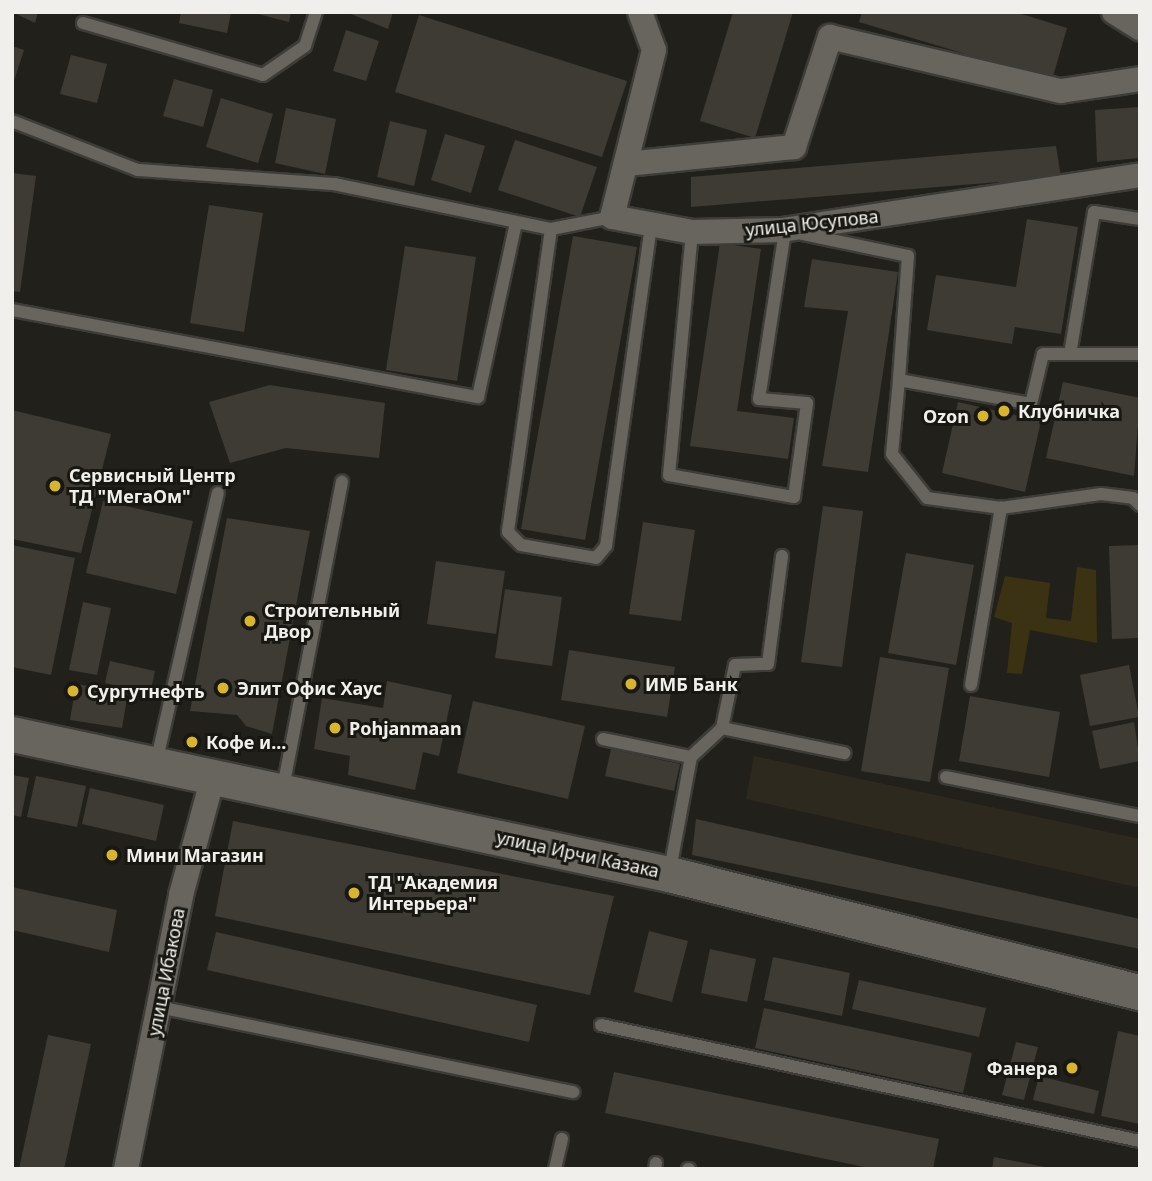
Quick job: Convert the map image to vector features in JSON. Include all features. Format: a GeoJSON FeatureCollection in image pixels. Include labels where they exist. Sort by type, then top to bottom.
{"type":"FeatureCollection","features":[{"type":"Feature","properties":{"kind":"main road","name":"улица Ирчи Казака"},"geometry":{"type":"LineString","coordinates":[[12,734],[670,874],[1140,992]]}},
{"type":"Feature","properties":{"kind":"street"},"geometry":{"type":"LineString","coordinates":[[612,217],[654,50],[640,12]]}},
{"type":"Feature","properties":{"kind":"street"},"geometry":{"type":"LineString","coordinates":[[1114,12],[1140,28]]}},
{"type":"Feature","properties":{"kind":"street"},"geometry":{"type":"LineString","coordinates":[[626,164],[794,147],[830,37],[1062,91],[1140,79]]}},
{"type":"Feature","properties":{"kind":"street","name":"улица Юсупова"},"geometry":{"type":"LineString","coordinates":[[612,217],[692,232],[782,230],[1140,175]]}},
{"type":"Feature","properties":{"kind":"street","name":"улица Ибакова"},"geometry":{"type":"LineString","coordinates":[[126,1169],[159,1007],[213,777]]}},
{"type":"Feature","properties":{"kind":"lane"},"geometry":{"type":"LineString","coordinates":[[83,23],[263,75],[305,46],[316,12]]}},
{"type":"Feature","properties":{"kind":"lane"},"geometry":{"type":"LineString","coordinates":[[12,121],[138,170],[334,184],[551,229],[612,217]]}},
{"type":"Feature","properties":{"kind":"lane"},"geometry":{"type":"LineString","coordinates":[[1070,354],[1094,212],[1140,219]]}},
{"type":"Feature","properties":{"kind":"lane"},"geometry":{"type":"LineString","coordinates":[[12,310],[478,397],[516,222]]}},
{"type":"Feature","properties":{"kind":"lane"},"geometry":{"type":"LineString","coordinates":[[551,229],[508,532],[521,545],[596,558],[606,546],[651,224]]}},
{"type":"Feature","properties":{"kind":"lane"},"geometry":{"type":"LineString","coordinates":[[692,232],[669,475],[794,497],[807,402],[759,399],[782,230],[908,256],[892,454],[927,498],[1001,508],[1101,494],[1133,498],[1140,505]]}},
{"type":"Feature","properties":{"kind":"lane"},"geometry":{"type":"LineString","coordinates":[[900,380],[1031,404],[1043,354],[1140,354]]}},
{"type":"Feature","properties":{"kind":"lane"},"geometry":{"type":"LineString","coordinates":[[282,792],[342,482]]}},
{"type":"Feature","properties":{"kind":"lane"},"geometry":{"type":"LineString","coordinates":[[156,766],[218,494]]}},
{"type":"Feature","properties":{"kind":"lane"},"geometry":{"type":"LineString","coordinates":[[971,685],[1001,508]]}},
{"type":"Feature","properties":{"kind":"lane"},"geometry":{"type":"LineString","coordinates":[[670,874],[691,757],[722,728],[735,665],[768,664],[782,556]]}},
{"type":"Feature","properties":{"kind":"lane"},"geometry":{"type":"LineString","coordinates":[[722,728],[844,753]]}},
{"type":"Feature","properties":{"kind":"lane"},"geometry":{"type":"LineString","coordinates":[[603,739],[691,757]]}},
{"type":"Feature","properties":{"kind":"lane"},"geometry":{"type":"LineString","coordinates":[[946,777],[1140,816]]}},
{"type":"Feature","properties":{"kind":"lane"},"geometry":{"type":"LineString","coordinates":[[159,1007],[573,1092]]}},
{"type":"Feature","properties":{"kind":"lane"},"geometry":{"type":"LineString","coordinates":[[601,1025],[1140,1141]]}},
{"type":"Feature","properties":{"kind":"lane"},"geometry":{"type":"LineString","coordinates":[[555,1169],[562,1139]]}},
{"type":"Feature","properties":{"kind":"shaded area"},"geometry":{"type":"Polygon","coordinates":[[[1077,567],[1096,570],[1097,643],[1030,630],[1022,674],[1007,673],[1012,623],[994,617],[1005,576],[1050,583],[1046,618],[1071,621],[1077,567]]]}},
{"type":"Feature","properties":{"kind":"shaded area"},"geometry":{"type":"Polygon","coordinates":[[[754,756],[1140,839],[1140,888],[746,799],[754,756]]]}},
{"type":"Feature","properties":{"kind":"building"},"geometry":{"type":"Polygon","coordinates":[[[12,12],[38,12],[35,23],[12,12]]]}},
{"type":"Feature","properties":{"kind":"building"},"geometry":{"type":"Polygon","coordinates":[[[181,12],[231,12],[227,33],[179,23],[181,12]]]}},
{"type":"Feature","properties":{"kind":"building"},"geometry":{"type":"Polygon","coordinates":[[[250,12],[291,12],[289,22],[250,12]]]}},
{"type":"Feature","properties":{"kind":"building"},"geometry":{"type":"Polygon","coordinates":[[[346,12],[393,12],[388,29],[346,12]]]}},
{"type":"Feature","properties":{"kind":"building"},"geometry":{"type":"Polygon","coordinates":[[[733,12],[793,12],[755,138],[700,121],[733,12]]]}},
{"type":"Feature","properties":{"kind":"building"},"geometry":{"type":"Polygon","coordinates":[[[862,12],[1015,12],[1067,28],[1052,80],[859,22],[862,12]]]}},
{"type":"Feature","properties":{"kind":"building"},"geometry":{"type":"Polygon","coordinates":[[[419,15],[627,81],[602,157],[395,92],[419,15]]]}},
{"type":"Feature","properties":{"kind":"building"},"geometry":{"type":"Polygon","coordinates":[[[346,30],[379,41],[366,81],[333,71],[346,30]]]}},
{"type":"Feature","properties":{"kind":"building"},"geometry":{"type":"Polygon","coordinates":[[[12,46],[24,50],[13,84],[12,84],[12,46]]]}},
{"type":"Feature","properties":{"kind":"building"},"geometry":{"type":"Polygon","coordinates":[[[71,55],[107,64],[97,103],[60,94],[71,55]]]}},
{"type":"Feature","properties":{"kind":"building"},"geometry":{"type":"Polygon","coordinates":[[[174,79],[213,90],[203,127],[163,116],[174,79]]]}},
{"type":"Feature","properties":{"kind":"building"},"geometry":{"type":"Polygon","coordinates":[[[221,98],[273,114],[258,163],[206,147],[221,98]]]}},
{"type":"Feature","properties":{"kind":"building"},"geometry":{"type":"Polygon","coordinates":[[[1140,107],[1140,158],[1097,162],[1095,110],[1140,107]]]}},
{"type":"Feature","properties":{"kind":"building"},"geometry":{"type":"Polygon","coordinates":[[[286,108],[336,119],[325,174],[275,163],[286,108]]]}},
{"type":"Feature","properties":{"kind":"building"},"geometry":{"type":"Polygon","coordinates":[[[390,121],[427,130],[414,186],[377,177],[390,121]]]}},
{"type":"Feature","properties":{"kind":"building"},"geometry":{"type":"Polygon","coordinates":[[[445,134],[485,146],[471,193],[431,180],[445,134]]]}},
{"type":"Feature","properties":{"kind":"building"},"geometry":{"type":"Polygon","coordinates":[[[515,140],[597,167],[580,217],[498,190],[515,140]]]}},
{"type":"Feature","properties":{"kind":"building"},"geometry":{"type":"Polygon","coordinates":[[[1056,146],[1061,177],[691,207],[691,177],[1056,146]]]}},
{"type":"Feature","properties":{"kind":"building"},"geometry":{"type":"Polygon","coordinates":[[[12,173],[36,176],[20,292],[12,291],[12,173]]]}},
{"type":"Feature","properties":{"kind":"building"},"geometry":{"type":"Polygon","coordinates":[[[209,205],[263,213],[244,332],[190,323],[209,205]]]}},
{"type":"Feature","properties":{"kind":"building"},"geometry":{"type":"Polygon","coordinates":[[[1027,219],[1078,227],[1061,334],[1015,327],[1012,344],[927,330],[936,275],[1016,287],[1027,219]]]}},
{"type":"Feature","properties":{"kind":"building"},"geometry":{"type":"Polygon","coordinates":[[[573,236],[637,247],[585,540],[521,529],[573,236]]]}},
{"type":"Feature","properties":{"kind":"building"},"geometry":{"type":"Polygon","coordinates":[[[720,243],[761,249],[737,411],[794,418],[788,459],[690,446],[720,243]]]}},
{"type":"Feature","properties":{"kind":"building"},"geometry":{"type":"Polygon","coordinates":[[[405,246],[476,257],[457,381],[386,370],[405,246]]]}},
{"type":"Feature","properties":{"kind":"building"},"geometry":{"type":"Polygon","coordinates":[[[812,259],[898,272],[868,472],[822,466],[848,311],[804,307],[812,259]]]}},
{"type":"Feature","properties":{"kind":"building"},"geometry":{"type":"Polygon","coordinates":[[[1063,382],[1140,398],[1134,476],[1046,458],[1063,382]]]}},
{"type":"Feature","properties":{"kind":"building"},"geometry":{"type":"Polygon","coordinates":[[[270,385],[385,403],[379,458],[286,448],[230,463],[209,402],[270,385]]]}},
{"type":"Feature","properties":{"kind":"building"},"geometry":{"type":"Polygon","coordinates":[[[958,402],[1041,421],[1025,492],[942,473],[958,402]]]}},
{"type":"Feature","properties":{"kind":"building","name":"Сервисный Центр ТД \"МегаОм\""},"geometry":{"type":"Polygon","coordinates":[[[12,410],[111,434],[81,553],[12,539],[12,410]]]}},
{"type":"Feature","properties":{"kind":"building"},"geometry":{"type":"Polygon","coordinates":[[[103,501],[193,521],[176,594],[86,573],[103,501]]]}},
{"type":"Feature","properties":{"kind":"building"},"geometry":{"type":"Polygon","coordinates":[[[823,506],[863,511],[842,667],[801,662],[823,506]]]}},
{"type":"Feature","properties":{"kind":"building","name":"Строительный Двор"},"geometry":{"type":"Polygon","coordinates":[[[227,518],[310,531],[272,734],[246,726],[237,715],[190,711],[227,518]]]}},
{"type":"Feature","properties":{"kind":"building"},"geometry":{"type":"Polygon","coordinates":[[[643,522],[695,530],[681,621],[629,614],[643,522]]]}},
{"type":"Feature","properties":{"kind":"building"},"geometry":{"type":"Polygon","coordinates":[[[12,545],[75,558],[51,675],[12,667],[12,545]]]}},
{"type":"Feature","properties":{"kind":"building"},"geometry":{"type":"Polygon","coordinates":[[[1140,545],[1140,638],[1112,639],[1109,546],[1140,545]]]}},
{"type":"Feature","properties":{"kind":"building"},"geometry":{"type":"Polygon","coordinates":[[[906,553],[974,565],[956,665],[888,653],[906,553]]]}},
{"type":"Feature","properties":{"kind":"building"},"geometry":{"type":"Polygon","coordinates":[[[436,561],[505,571],[496,634],[427,624],[436,561]]]}},
{"type":"Feature","properties":{"kind":"building"},"geometry":{"type":"Polygon","coordinates":[[[505,589],[562,597],[552,666],[495,658],[505,589]]]}},
{"type":"Feature","properties":{"kind":"building"},"geometry":{"type":"Polygon","coordinates":[[[83,602],[111,608],[97,675],[69,670],[83,602]]]}},
{"type":"Feature","properties":{"kind":"building"},"geometry":{"type":"Polygon","coordinates":[[[569,650],[675,667],[667,717],[561,700],[569,650]]]}},
{"type":"Feature","properties":{"kind":"building"},"geometry":{"type":"Polygon","coordinates":[[[880,657],[949,668],[930,782],[861,771],[880,657]]]}},
{"type":"Feature","properties":{"kind":"building"},"geometry":{"type":"Polygon","coordinates":[[[110,661],[155,671],[150,694],[105,683],[110,661]]]}},
{"type":"Feature","properties":{"kind":"building"},"geometry":{"type":"Polygon","coordinates":[[[1129,665],[1139,717],[1090,726],[1080,675],[1129,665]]]}},
{"type":"Feature","properties":{"kind":"building"},"geometry":{"type":"Polygon","coordinates":[[[387,681],[452,695],[439,756],[423,752],[415,790],[348,775],[350,756],[314,749],[322,698],[383,708],[387,681]]]}},
{"type":"Feature","properties":{"kind":"building"},"geometry":{"type":"Polygon","coordinates":[[[76,684],[128,692],[122,728],[70,720],[76,684]]]}},
{"type":"Feature","properties":{"kind":"building"},"geometry":{"type":"Polygon","coordinates":[[[970,696],[1060,712],[1049,777],[959,761],[970,696]]]}},
{"type":"Feature","properties":{"kind":"building"},"geometry":{"type":"Polygon","coordinates":[[[473,701],[585,726],[568,799],[457,773],[473,701]]]}},
{"type":"Feature","properties":{"kind":"building"},"geometry":{"type":"Polygon","coordinates":[[[1134,722],[1140,761],[1100,769],[1092,731],[1134,722]]]}},
{"type":"Feature","properties":{"kind":"building"},"geometry":{"type":"Polygon","coordinates":[[[611,749],[680,764],[674,791],[605,776],[611,749]]]}},
{"type":"Feature","properties":{"kind":"building"},"geometry":{"type":"Polygon","coordinates":[[[12,775],[29,778],[21,817],[12,815],[12,775]]]}},
{"type":"Feature","properties":{"kind":"building"},"geometry":{"type":"Polygon","coordinates":[[[36,776],[86,786],[77,827],[27,817],[36,776]]]}},
{"type":"Feature","properties":{"kind":"building"},"geometry":{"type":"Polygon","coordinates":[[[90,788],[164,805],[156,841],[82,824],[90,788]]]}},
{"type":"Feature","properties":{"kind":"building"},"geometry":{"type":"Polygon","coordinates":[[[696,819],[1140,919],[1140,949],[692,855],[696,819]]]}},
{"type":"Feature","properties":{"kind":"building","name":"ТД \"Академия Интерьера\""},"geometry":{"type":"Polygon","coordinates":[[[233,821],[614,896],[590,995],[215,916],[233,821]]]}},
{"type":"Feature","properties":{"kind":"building"},"geometry":{"type":"Polygon","coordinates":[[[12,887],[117,910],[109,952],[12,930],[12,887]]]}},
{"type":"Feature","properties":{"kind":"building"},"geometry":{"type":"Polygon","coordinates":[[[649,931],[688,941],[672,1002],[634,992],[649,931]]]}},
{"type":"Feature","properties":{"kind":"building"},"geometry":{"type":"Polygon","coordinates":[[[216,932],[537,1005],[529,1042],[207,970],[216,932]]]}},
{"type":"Feature","properties":{"kind":"building"},"geometry":{"type":"Polygon","coordinates":[[[710,949],[756,959],[747,1002],[701,993],[710,949]]]}},
{"type":"Feature","properties":{"kind":"building"},"geometry":{"type":"Polygon","coordinates":[[[773,957],[850,973],[842,1016],[764,1000],[773,957]]]}},
{"type":"Feature","properties":{"kind":"building"},"geometry":{"type":"Polygon","coordinates":[[[859,980],[986,1008],[979,1037],[852,1009],[859,980]]]}},
{"type":"Feature","properties":{"kind":"building"},"geometry":{"type":"Polygon","coordinates":[[[764,1008],[972,1053],[963,1093],[755,1048],[764,1008]]]}},
{"type":"Feature","properties":{"kind":"building"},"geometry":{"type":"Polygon","coordinates":[[[1118,1031],[1140,1036],[1140,1124],[1101,1116],[1118,1031]]]}},
{"type":"Feature","properties":{"kind":"building"},"geometry":{"type":"Polygon","coordinates":[[[48,1035],[91,1044],[64,1169],[19,1169],[48,1035]]]}},
{"type":"Feature","properties":{"kind":"building"},"geometry":{"type":"Polygon","coordinates":[[[1016,1042],[1038,1047],[1024,1100],[1002,1095],[1016,1042]]]}},
{"type":"Feature","properties":{"kind":"building"},"geometry":{"type":"Polygon","coordinates":[[[614,1072],[939,1139],[933,1169],[874,1169],[605,1113],[614,1072]]]}},
{"type":"Feature","properties":{"kind":"building"},"geometry":{"type":"Polygon","coordinates":[[[1039,1076],[1099,1091],[1094,1114],[1033,1100],[1039,1076]]]}},
{"type":"Feature","properties":{"kind":"building"},"geometry":{"type":"Polygon","coordinates":[[[994,1157],[1045,1167],[1045,1169],[992,1169],[994,1157]]]}},
{"type":"Feature","properties":{"kind":"place","name":"Клубничка"},"geometry":{"type":"Point","coordinates":[1004,411]}},
{"type":"Feature","properties":{"kind":"place","name":"Ozon"},"geometry":{"type":"Point","coordinates":[983,416]}},
{"type":"Feature","properties":{"kind":"place","name":"Сервисный Центр ТД \"МегаОм\""},"geometry":{"type":"Point","coordinates":[55,486]}},
{"type":"Feature","properties":{"kind":"place","name":"Строительный Двор"},"geometry":{"type":"Point","coordinates":[250,621]}},
{"type":"Feature","properties":{"kind":"place","name":"ИМБ Банк"},"geometry":{"type":"Point","coordinates":[631,684]}},
{"type":"Feature","properties":{"kind":"place","name":"Элит Офис Хаус"},"geometry":{"type":"Point","coordinates":[223,688]}},
{"type":"Feature","properties":{"kind":"place","name":"Сургутнефть"},"geometry":{"type":"Point","coordinates":[73,691]}},
{"type":"Feature","properties":{"kind":"place","name":"Pohjanmaan"},"geometry":{"type":"Point","coordinates":[335,728]}},
{"type":"Feature","properties":{"kind":"place","name":"Кофе и..."},"geometry":{"type":"Point","coordinates":[192,742]}},
{"type":"Feature","properties":{"kind":"place","name":"Мини Магазин"},"geometry":{"type":"Point","coordinates":[112,855]}},
{"type":"Feature","properties":{"kind":"place","name":"ТД \"Академия Интерьера\""},"geometry":{"type":"Point","coordinates":[354,893]}},
{"type":"Feature","properties":{"kind":"place","name":"Фанера"},"geometry":{"type":"Point","coordinates":[1072,1068]}}]}
